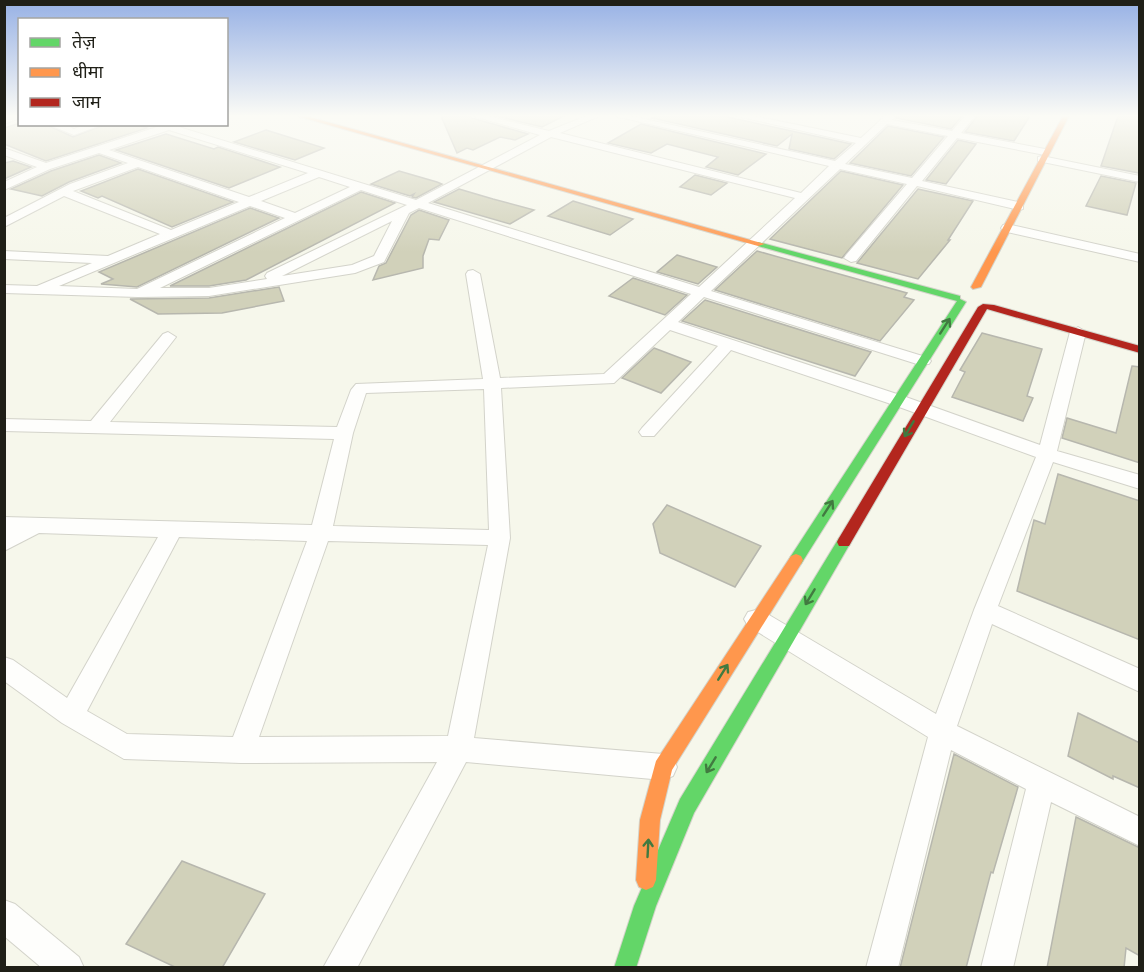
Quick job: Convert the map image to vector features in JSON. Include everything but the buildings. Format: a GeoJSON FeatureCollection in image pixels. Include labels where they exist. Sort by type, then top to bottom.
{"type":"FeatureCollection","features":[{"type":"Feature","properties":{"kind":"street"},"geometry":{"type":"LineString","coordinates":[[31,161],[46,167]]}},
{"type":"Feature","properties":{"kind":"street"},"geometry":{"type":"LineString","coordinates":[[4,187],[46,167],[64,161]]}},
{"type":"Feature","properties":{"kind":"street"},"geometry":{"type":"LineString","coordinates":[[132,161],[248,203],[295,217]]}},
{"type":"Feature","properties":{"kind":"street"},"geometry":{"type":"LineString","coordinates":[[282,161],[417,203],[490,229],[922,361]]}},
{"type":"Feature","properties":{"kind":"street"},"geometry":{"type":"LineString","coordinates":[[476,161],[964,293],[990,292],[990,304],[921,409],[787,636],[721,739],[687,806],[645,906],[625,968]]}},
{"type":"Feature","properties":{"kind":"street"},"geometry":{"type":"LineString","coordinates":[[478,161],[490,165]]}},
{"type":"Feature","properties":{"kind":"street"},"geometry":{"type":"LineString","coordinates":[[253,285],[404,211],[497,161]]}},
{"type":"Feature","properties":{"kind":"street"},"geometry":{"type":"LineString","coordinates":[[659,161],[803,197]]}},
{"type":"Feature","properties":{"kind":"street"},"geometry":{"type":"LineString","coordinates":[[816,161],[1019,206]]}},
{"type":"Feature","properties":{"kind":"street"},"geometry":{"type":"LineString","coordinates":[[241,750],[321,532],[344,433],[357,393],[362,388],[492,381],[608,379],[841,161]]}},
{"type":"Feature","properties":{"kind":"street"},"geometry":{"type":"LineString","coordinates":[[851,258],[933,161]]}},
{"type":"Feature","properties":{"kind":"street"},"geometry":{"type":"LineString","coordinates":[[645,906],[650,820],[663,767],[697,724],[756,619],[1007,228],[1041,161]]}},
{"type":"Feature","properties":{"kind":"street"},"geometry":{"type":"LineString","coordinates":[[1069,161],[1140,179]]}},
{"type":"Feature","properties":{"kind":"street"},"geometry":{"type":"LineString","coordinates":[[4,223],[64,192],[139,164]]}},
{"type":"Feature","properties":{"kind":"street"},"geometry":{"type":"LineString","coordinates":[[38,290],[318,173]]}},
{"type":"Feature","properties":{"kind":"street"},"geometry":{"type":"LineString","coordinates":[[138,293],[361,186]]}},
{"type":"Feature","properties":{"kind":"street"},"geometry":{"type":"LineString","coordinates":[[64,192],[171,234]]}},
{"type":"Feature","properties":{"kind":"street"},"geometry":{"type":"LineString","coordinates":[[4,289],[138,293],[209,292],[355,269],[379,259],[404,211]]}},
{"type":"Feature","properties":{"kind":"street"},"geometry":{"type":"LineString","coordinates":[[1007,228],[1140,258]]}},
{"type":"Feature","properties":{"kind":"street"},"geometry":{"type":"LineString","coordinates":[[759,238],[851,258],[1140,350]]}},
{"type":"Feature","properties":{"kind":"street"},"geometry":{"type":"LineString","coordinates":[[4,255],[111,259]]}},
{"type":"Feature","properties":{"kind":"street"},"geometry":{"type":"LineString","coordinates":[[339,968],[459,748],[500,538],[492,381],[473,274]]}},
{"type":"Feature","properties":{"kind":"street"},"geometry":{"type":"LineString","coordinates":[[990,304],[1140,337]]}},
{"type":"Feature","properties":{"kind":"street"},"geometry":{"type":"LineString","coordinates":[[668,324],[897,400],[1047,454],[1140,482]]}},
{"type":"Feature","properties":{"kind":"street"},"geometry":{"type":"LineString","coordinates":[[882,968],[942,732],[985,609],[1047,454],[1078,332]]}},
{"type":"Feature","properties":{"kind":"street"},"geometry":{"type":"LineString","coordinates":[[96,427],[168,337]]}},
{"type":"Feature","properties":{"kind":"street"},"geometry":{"type":"LineString","coordinates":[[648,432],[728,344]]}},
{"type":"Feature","properties":{"kind":"street"},"geometry":{"type":"LineString","coordinates":[[4,425],[344,433]]}},
{"type":"Feature","properties":{"kind":"street"},"geometry":{"type":"LineString","coordinates":[[4,525],[500,538]]}},
{"type":"Feature","properties":{"kind":"street"},"geometry":{"type":"LineString","coordinates":[[4,543],[34,526]]}},
{"type":"Feature","properties":{"kind":"street"},"geometry":{"type":"LineString","coordinates":[[71,715],[173,530]]}},
{"type":"Feature","properties":{"kind":"street"},"geometry":{"type":"LineString","coordinates":[[985,609],[1140,681]]}},
{"type":"Feature","properties":{"kind":"street"},"geometry":{"type":"LineString","coordinates":[[756,619],[942,732],[1140,832]]}},
{"type":"Feature","properties":{"kind":"street"},"geometry":{"type":"LineString","coordinates":[[4,667],[71,715],[124,746],[241,750],[459,748],[663,767]]}},
{"type":"Feature","properties":{"kind":"street"},"geometry":{"type":"LineString","coordinates":[[997,968],[1042,781]]}},
{"type":"Feature","properties":{"kind":"street"},"geometry":{"type":"LineString","coordinates":[[4,915],[68,968]]}},
{"type":"Feature","properties":{"kind":"traffic: fast"},"geometry":{"type":"LineString","coordinates":[[761,244],[956,298]]}},
{"type":"Feature","properties":{"kind":"traffic: fast"},"geometry":{"type":"LineString","coordinates":[[796,560],[961,302]]}},
{"type":"Feature","properties":{"kind":"traffic: fast"},"geometry":{"type":"LineString","coordinates":[[625,968],[645,906],[687,806],[844,542]]}},
{"type":"Feature","properties":{"kind":"traffic: slow"},"geometry":{"type":"LineString","coordinates":[[463,161],[761,244]]}},
{"type":"Feature","properties":{"kind":"traffic: slow"},"geometry":{"type":"LineString","coordinates":[[976,287],[1042,161]]}},
{"type":"Feature","properties":{"kind":"traffic: slow"},"geometry":{"type":"LineString","coordinates":[[646,880],[650,820],[663,767],[796,560]]}},
{"type":"Feature","properties":{"kind":"traffic: jam"},"geometry":{"type":"LineString","coordinates":[[844,542],[983,307]]}},
{"type":"Feature","properties":{"kind":"traffic: jam"},"geometry":{"type":"LineString","coordinates":[[990,307],[1140,350]]}}]}
